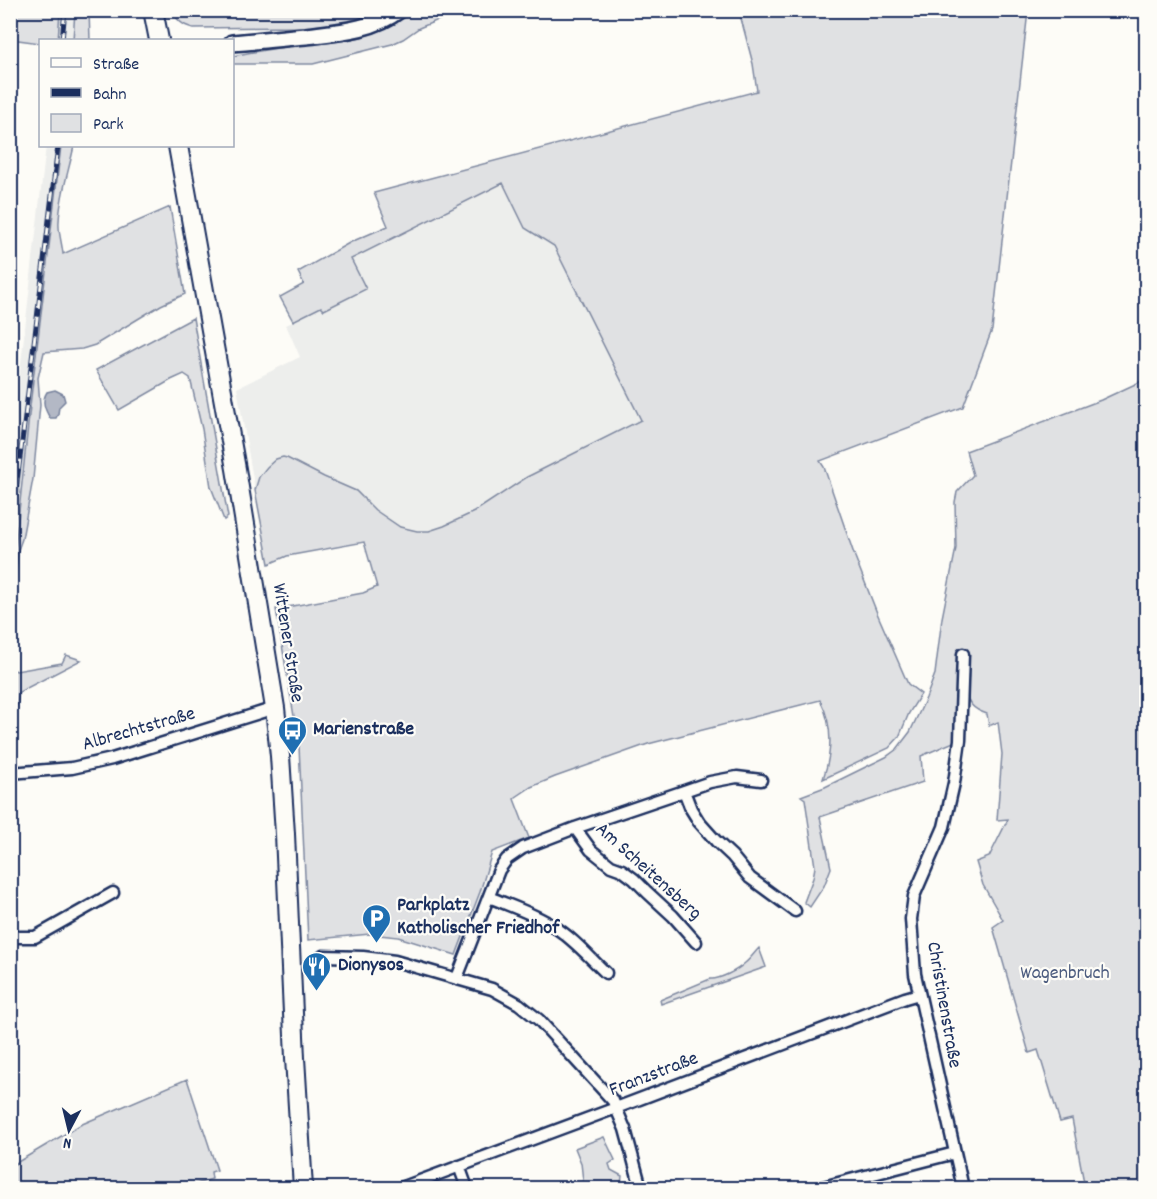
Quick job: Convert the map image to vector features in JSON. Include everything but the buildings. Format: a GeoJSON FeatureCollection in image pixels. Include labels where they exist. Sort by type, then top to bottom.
{"type":"FeatureCollection","features":[{"type":"Feature","properties":{"kind":"main road"},"geometry":{"type":"LineString","coordinates":[[153,10],[159,39]]}},
{"type":"Feature","properties":{"kind":"main road"},"geometry":{"type":"LineString","coordinates":[[234,43],[325,34],[360,28],[376,23],[399,10]]}},
{"type":"Feature","properties":{"kind":"main road","name":"Wittener Straße"},"geometry":{"type":"LineString","coordinates":[[178,147],[236,469],[275,708],[285,834],[303,1188]]}},
{"type":"Feature","properties":{"kind":"street","name":"Christinenstraße"},"geometry":{"type":"LineString","coordinates":[[963,654],[960,740],[954,783],[944,827],[916,890],[911,910],[915,974],[963,1188]]}},
{"type":"Feature","properties":{"kind":"street","name":"Albrechtstraße"},"geometry":{"type":"LineString","coordinates":[[10,772],[72,768],[112,759],[275,708]]}},
{"type":"Feature","properties":{"kind":"street","name":"Am Scheitensberg"},"geometry":{"type":"LineString","coordinates":[[457,978],[499,870],[516,852],[575,828],[710,782],[737,777],[761,780]]}},
{"type":"Feature","properties":{"kind":"street"},"geometry":{"type":"LineString","coordinates":[[684,790],[691,809],[716,842],[732,856],[750,878],[795,911]]}},
{"type":"Feature","properties":{"kind":"street","name":"Am Scheitensberg"},"geometry":{"type":"LineString","coordinates":[[575,828],[591,850],[611,866],[622,870],[634,879],[679,922],[696,942]]}},
{"type":"Feature","properties":{"kind":"street"},"geometry":{"type":"LineString","coordinates":[[10,933],[17,937],[34,937],[113,893]]}},
{"type":"Feature","properties":{"kind":"street"},"geometry":{"type":"LineString","coordinates":[[489,897],[554,926],[580,947],[606,973]]}},
{"type":"Feature","properties":{"kind":"street"},"geometry":{"type":"LineString","coordinates":[[323,956],[395,961],[492,989],[531,1013],[606,1092],[616,1108],[625,1129],[640,1188]]}},
{"type":"Feature","properties":{"kind":"street","name":"Franzstraße"},"geometry":{"type":"LineString","coordinates":[[401,1188],[919,994]]}},
{"type":"Feature","properties":{"kind":"street"},"geometry":{"type":"LineString","coordinates":[[819,1188],[955,1153]]}},
{"type":"Feature","properties":{"kind":"street"},"geometry":{"type":"LineString","coordinates":[[459,1166],[466,1188]]}},
{"type":"Feature","properties":{"kind":"shaded area"},"geometry":{"type":"Polygon","coordinates":[[[60,11],[75,11],[73,39],[58,39],[60,11]]]}},
{"type":"Feature","properties":{"kind":"shaded area"},"geometry":{"type":"Polygon","coordinates":[[[46,147],[61,147],[11,588],[11,450],[46,147]]]}},
{"type":"Feature","properties":{"kind":"shaded area"},"geometry":{"type":"Polygon","coordinates":[[[503,183],[525,228],[554,246],[641,420],[527,477],[474,512],[429,531],[400,527],[375,510],[356,491],[292,460],[259,477],[255,490],[237,388],[300,357],[286,325],[322,307],[323,310],[351,259],[503,183]]]}},
{"type":"Feature","properties":{"kind":"shaded area"},"geometry":{"type":"Polygon","coordinates":[[[55,390],[63,394],[65,401],[59,407],[56,418],[50,418],[45,409],[44,399],[47,392],[55,390]]]}},
{"type":"Feature","properties":{"kind":"green space"},"geometry":{"type":"Polygon","coordinates":[[[11,10],[60,11],[58,39],[39,39],[39,43],[11,39],[11,10]]]}},
{"type":"Feature","properties":{"kind":"green space"},"geometry":{"type":"Polygon","coordinates":[[[75,11],[89,11],[90,39],[73,39],[75,11]]]}},
{"type":"Feature","properties":{"kind":"green space"},"geometry":{"type":"Polygon","coordinates":[[[172,11],[446,11],[441,19],[419,28],[392,44],[313,64],[234,64],[234,56],[346,40],[376,32],[364,18],[304,27],[193,28],[176,17],[172,11]]]}},
{"type":"Feature","properties":{"kind":"green space"},"geometry":{"type":"Polygon","coordinates":[[[739,11],[1028,11],[992,330],[963,407],[820,461],[877,613],[908,684],[921,694],[909,713],[899,737],[889,748],[823,779],[830,739],[827,719],[820,700],[648,744],[531,787],[514,799],[529,838],[492,852],[480,892],[456,955],[398,937],[370,934],[308,940],[299,746],[276,609],[363,593],[377,587],[364,542],[287,556],[269,564],[255,490],[259,477],[276,459],[287,458],[356,491],[375,510],[400,527],[429,531],[474,512],[527,477],[641,420],[554,246],[525,228],[503,183],[351,259],[366,289],[324,310],[321,307],[293,321],[280,297],[304,284],[298,272],[351,242],[388,226],[374,193],[757,91],[753,64],[739,11]]]}},
{"type":"Feature","properties":{"kind":"green space"},"geometry":{"type":"Polygon","coordinates":[[[61,147],[74,147],[60,212],[59,229],[63,254],[170,207],[185,294],[161,305],[95,345],[82,349],[44,352],[38,378],[40,405],[33,479],[18,550],[11,630],[11,588],[61,147]]]}},
{"type":"Feature","properties":{"kind":"green space"},"geometry":{"type":"Polygon","coordinates":[[[193,318],[228,517],[224,520],[211,487],[202,429],[190,378],[184,374],[119,410],[96,370],[193,318]]]}},
{"type":"Feature","properties":{"kind":"green space","name":"Wagenbruch"},"geometry":{"type":"Polygon","coordinates":[[[1146,379],[1146,1188],[1085,1188],[1072,1119],[1060,1122],[1038,1050],[1029,1053],[993,927],[1003,920],[983,885],[976,862],[989,857],[1008,819],[997,820],[1002,754],[998,722],[989,726],[987,714],[972,705],[964,689],[956,741],[921,756],[923,782],[820,817],[831,868],[824,886],[810,907],[804,902],[815,867],[805,799],[801,796],[825,787],[886,757],[897,749],[910,732],[935,674],[942,618],[956,548],[955,502],[957,492],[973,475],[966,451],[1101,400],[1146,379]]]}},
{"type":"Feature","properties":{"kind":"green space"},"geometry":{"type":"Polygon","coordinates":[[[66,655],[81,660],[19,692],[11,746],[11,667],[16,671],[62,663],[66,655]]]}},
{"type":"Feature","properties":{"kind":"green space"},"geometry":{"type":"Polygon","coordinates":[[[759,948],[766,967],[661,1004],[660,1000],[710,979],[718,978],[742,966],[759,948]]]}},
{"type":"Feature","properties":{"kind":"green space"},"geometry":{"type":"Polygon","coordinates":[[[187,1079],[217,1170],[211,1172],[212,1179],[184,1188],[11,1188],[11,1166],[80,1125],[187,1079]]]}},
{"type":"Feature","properties":{"kind":"green space"},"geometry":{"type":"Polygon","coordinates":[[[604,1137],[615,1160],[609,1164],[611,1170],[622,1176],[621,1185],[615,1188],[564,1188],[583,1181],[581,1163],[575,1148],[604,1137]]]}},
{"type":"Feature","properties":{"kind":"railway"},"geometry":{"type":"LineString","coordinates":[[62,39],[65,10]]}},
{"type":"Feature","properties":{"kind":"railway"},"geometry":{"type":"LineString","coordinates":[[10,540],[58,147]]}},
{"type":"Feature","properties":{"kind":"place","name":"Marienstraße"},"geometry":{"type":"Point","coordinates":[292,756]}},
{"type":"Feature","properties":{"kind":"place","name":"Parkplatz Katholischer Friedhof"},"geometry":{"type":"Point","coordinates":[376,944]}},
{"type":"Feature","properties":{"kind":"place","name":"Dionysos"},"geometry":{"type":"Point","coordinates":[317,992]}}]}
